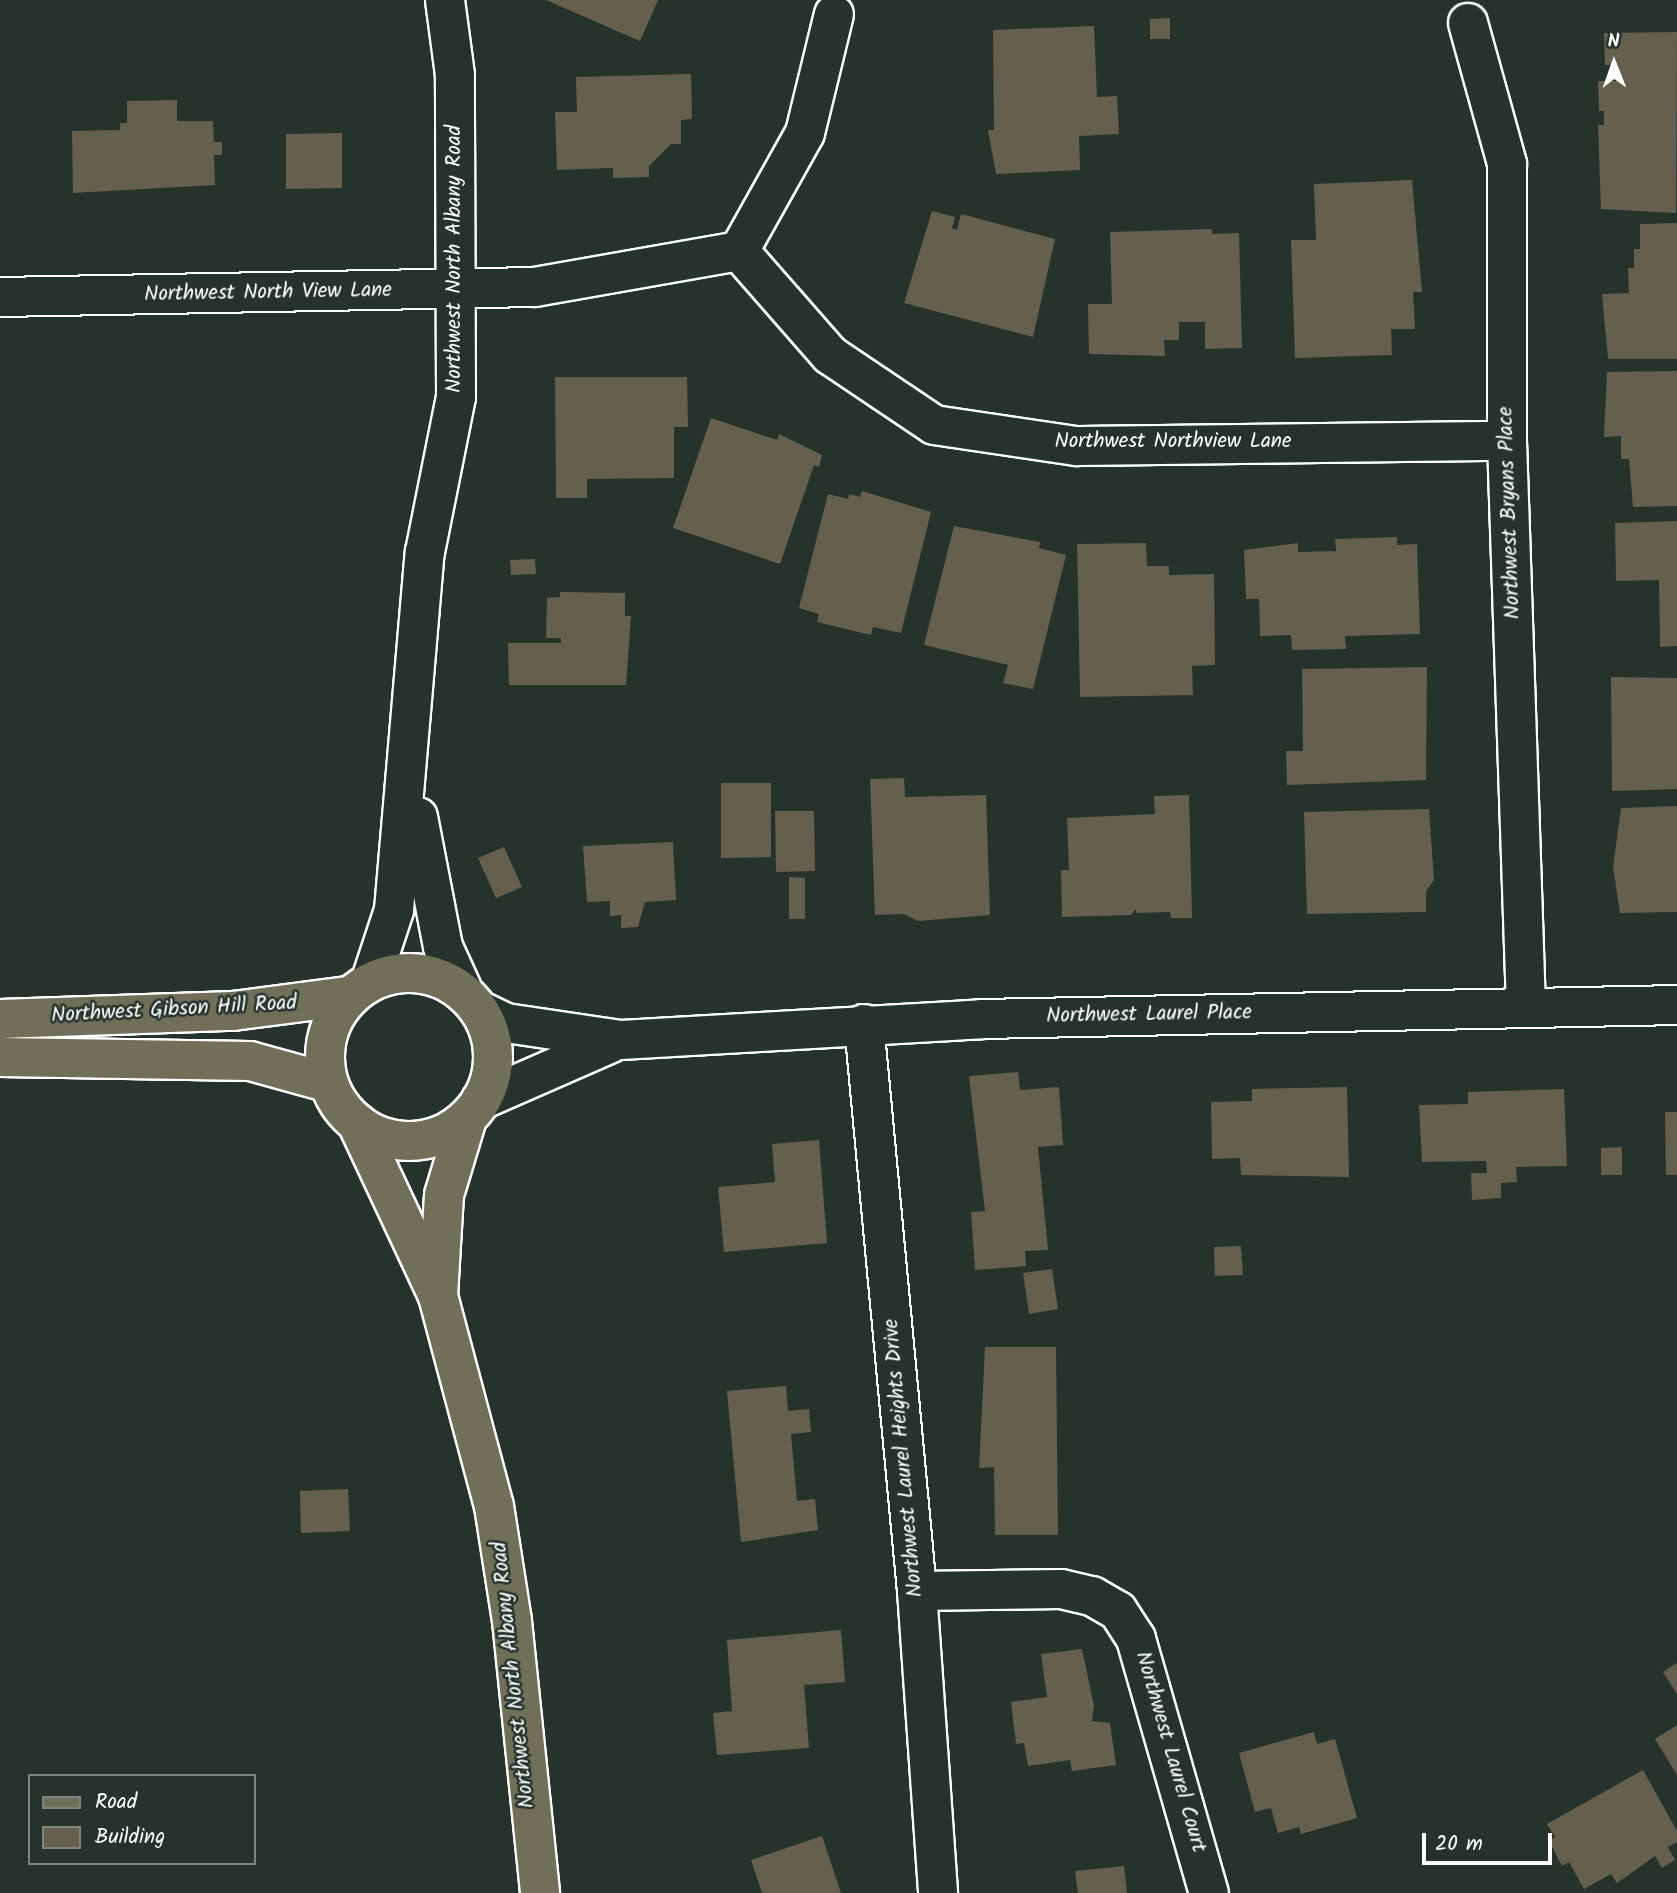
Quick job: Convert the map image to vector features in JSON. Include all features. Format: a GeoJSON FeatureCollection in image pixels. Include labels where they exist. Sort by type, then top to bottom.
{"type":"FeatureCollection","features":[{"type":"Feature","properties":{"kind":"main road"},"geometry":{"type":"LineString","coordinates":[[401,973],[428,976],[471,1002],[493,1055],[474,1110],[425,1139],[395,1141],[357,1123],[340,1107],[326,1082],[331,1023],[360,988],[401,973]]}},
{"type":"Feature","properties":{"kind":"main road","name":"Northwest Gibson Hill Road"},"geometry":{"type":"LineString","coordinates":[[0,1019],[233,1011],[360,988]]}},
{"type":"Feature","properties":{"kind":"main road","name":"Northwest Gibson Hill Road"},"geometry":{"type":"LineString","coordinates":[[0,1057],[250,1061],[326,1082]]}},
{"type":"Feature","properties":{"kind":"main road","name":"Northwest North Albany Road"},"geometry":{"type":"LineString","coordinates":[[438,1296],[443,1195],[474,1110]]}},
{"type":"Feature","properties":{"kind":"main road","name":"Northwest North Albany Road"},"geometry":{"type":"LineString","coordinates":[[357,1123],[438,1296],[494,1506],[540,1893]]}},
{"type":"Feature","properties":{"kind":"street","name":"Northwest North Albany Road"},"geometry":{"type":"LineString","coordinates":[[360,988],[394,910],[409,766],[425,552],[456,397],[455,75],[444,0]]}},
{"type":"Feature","properties":{"kind":"street"},"geometry":{"type":"LineString","coordinates":[[739,251],[805,133],[834,14]]}},
{"type":"Feature","properties":{"kind":"street","name":"Northwest Bryans Place"},"geometry":{"type":"LineString","coordinates":[[1468,23],[1507,164],[1507,441],[1526,1007]]}},
{"type":"Feature","properties":{"kind":"street","name":"Northwest North View Lane"},"geometry":{"type":"LineString","coordinates":[[0,297],[535,287],[739,251]]}},
{"type":"Feature","properties":{"kind":"street","name":"Northwest Northview Lane"},"geometry":{"type":"LineString","coordinates":[[739,251],[830,355],[933,425],[1077,446],[1507,441]]}},
{"type":"Feature","properties":{"kind":"street","name":"Northwest North Albany Road"},"geometry":{"type":"LineString","coordinates":[[409,766],[443,947],[471,1002]]}},
{"type":"Feature","properties":{"kind":"street","name":"Northwest Laurel Place"},"geometry":{"type":"LineString","coordinates":[[471,1002],[506,1023],[621,1040],[864,1024],[1677,1005]]}},
{"type":"Feature","properties":{"kind":"street","name":"Northwest Laurel Heights Drive"},"geometry":{"type":"LineString","coordinates":[[864,1024],[917,1591],[938,1893]]}},
{"type":"Feature","properties":{"kind":"street","name":"Northwest Laurel Place"},"geometry":{"type":"LineString","coordinates":[[474,1110],[564,1060],[621,1040]]}},
{"type":"Feature","properties":{"kind":"street","name":"Northwest Laurel Court"},"geometry":{"type":"LineString","coordinates":[[917,1591],[1061,1589],[1092,1596],[1118,1611],[1136,1639],[1209,1893]]}},
{"type":"Feature","properties":{"kind":"building"},"geometry":{"type":"Polygon","coordinates":[[[546,0],[658,0],[640,41],[546,0]]]}},
{"type":"Feature","properties":{"kind":"building"},"geometry":{"type":"Polygon","coordinates":[[[1170,18],[1170,39],[1150,39],[1150,19],[1170,18]]]}},
{"type":"Feature","properties":{"kind":"building"},"geometry":{"type":"Polygon","coordinates":[[[1094,26],[1097,97],[1117,96],[1119,134],[1079,136],[1080,170],[996,174],[988,130],[994,130],[993,30],[1094,26]]]}},
{"type":"Feature","properties":{"kind":"building"},"geometry":{"type":"Polygon","coordinates":[[[1677,32],[1676,213],[1601,209],[1598,125],[1604,125],[1604,111],[1599,111],[1598,81],[1617,81],[1616,65],[1605,65],[1604,33],[1677,32]]]}},
{"type":"Feature","properties":{"kind":"building"},"geometry":{"type":"Polygon","coordinates":[[[691,74],[692,119],[681,120],[681,144],[671,144],[649,166],[649,177],[613,178],[613,168],[557,170],[555,112],[577,112],[576,77],[691,74]]]}},
{"type":"Feature","properties":{"kind":"building"},"geometry":{"type":"Polygon","coordinates":[[[177,100],[177,121],[213,121],[214,142],[222,142],[222,155],[214,155],[215,185],[73,193],[72,131],[120,130],[120,123],[127,123],[127,101],[177,100]]]}},
{"type":"Feature","properties":{"kind":"building"},"geometry":{"type":"Polygon","coordinates":[[[342,133],[342,188],[286,189],[286,134],[342,133]]]}},
{"type":"Feature","properties":{"kind":"building"},"geometry":{"type":"Polygon","coordinates":[[[1412,180],[1422,292],[1413,292],[1415,329],[1391,329],[1392,355],[1295,358],[1291,240],[1316,240],[1314,184],[1412,180]]]}},
{"type":"Feature","properties":{"kind":"building"},"geometry":{"type":"Polygon","coordinates":[[[932,211],[955,217],[952,228],[957,230],[961,214],[1055,239],[1033,337],[904,303],[932,211]]]}},
{"type":"Feature","properties":{"kind":"building"},"geometry":{"type":"Polygon","coordinates":[[[1677,223],[1677,359],[1608,359],[1602,294],[1629,293],[1628,268],[1634,268],[1634,249],[1640,249],[1640,224],[1677,223]]]}},
{"type":"Feature","properties":{"kind":"building"},"geometry":{"type":"Polygon","coordinates":[[[1212,229],[1212,234],[1239,233],[1242,348],[1205,349],[1205,322],[1179,322],[1179,340],[1164,340],[1165,356],[1089,354],[1088,304],[1112,304],[1110,232],[1212,229]]]}},
{"type":"Feature","properties":{"kind":"building"},"geometry":{"type":"Polygon","coordinates":[[[1677,371],[1677,506],[1633,507],[1629,459],[1621,459],[1621,436],[1604,437],[1607,372],[1677,371]]]}},
{"type":"Feature","properties":{"kind":"building"},"geometry":{"type":"Polygon","coordinates":[[[555,377],[687,377],[688,427],[674,427],[674,478],[587,479],[587,498],[556,498],[555,377]]]}},
{"type":"Feature","properties":{"kind":"building"},"geometry":{"type":"Polygon","coordinates":[[[711,418],[777,440],[779,434],[822,455],[819,467],[814,465],[780,564],[673,528],[711,418]]]}},
{"type":"Feature","properties":{"kind":"building"},"geometry":{"type":"Polygon","coordinates":[[[862,491],[931,512],[901,633],[873,627],[871,635],[817,622],[819,614],[799,608],[828,494],[848,499],[849,494],[860,497],[862,491]]]}},
{"type":"Feature","properties":{"kind":"building"},"geometry":{"type":"Polygon","coordinates":[[[1677,521],[1677,646],[1660,647],[1659,580],[1616,581],[1615,523],[1677,521]]]}},
{"type":"Feature","properties":{"kind":"building"},"geometry":{"type":"Polygon","coordinates":[[[954,526],[1040,542],[1039,548],[1066,555],[1033,689],[1003,683],[1008,665],[924,645],[954,526]]]}},
{"type":"Feature","properties":{"kind":"building"},"geometry":{"type":"Polygon","coordinates":[[[1397,537],[1397,545],[1417,544],[1420,634],[1345,636],[1346,649],[1292,650],[1291,635],[1260,636],[1259,599],[1246,599],[1244,550],[1298,543],[1298,552],[1336,551],[1335,539],[1397,537]]]}},
{"type":"Feature","properties":{"kind":"building"},"geometry":{"type":"Polygon","coordinates":[[[1146,543],[1147,566],[1169,566],[1169,575],[1214,574],[1215,665],[1192,666],[1193,695],[1080,697],[1077,544],[1146,543]]]}},
{"type":"Feature","properties":{"kind":"building"},"geometry":{"type":"Polygon","coordinates":[[[535,559],[536,574],[511,575],[510,560],[535,559]]]}},
{"type":"Feature","properties":{"kind":"building"},"geometry":{"type":"Polygon","coordinates":[[[560,592],[625,593],[625,616],[631,616],[626,685],[509,685],[508,643],[561,643],[561,638],[546,638],[547,598],[560,597],[560,592]]]}},
{"type":"Feature","properties":{"kind":"building"},"geometry":{"type":"Polygon","coordinates":[[[1427,667],[1426,780],[1287,785],[1286,751],[1303,751],[1302,669],[1427,667]]]}},
{"type":"Feature","properties":{"kind":"building"},"geometry":{"type":"Polygon","coordinates":[[[1611,677],[1677,678],[1677,789],[1612,791],[1611,677]]]}},
{"type":"Feature","properties":{"kind":"building"},"geometry":{"type":"Polygon","coordinates":[[[904,778],[905,797],[986,795],[990,915],[918,921],[904,914],[875,915],[870,779],[904,778]]]}},
{"type":"Feature","properties":{"kind":"building"},"geometry":{"type":"Polygon","coordinates":[[[721,783],[771,783],[771,857],[721,858],[721,783]]]}},
{"type":"Feature","properties":{"kind":"building"},"geometry":{"type":"Polygon","coordinates":[[[1189,795],[1192,918],[1171,918],[1170,912],[1136,913],[1136,909],[1131,915],[1062,917],[1061,870],[1069,870],[1067,818],[1155,814],[1154,796],[1189,795]]]}},
{"type":"Feature","properties":{"kind":"building"},"geometry":{"type":"Polygon","coordinates":[[[1677,806],[1677,912],[1620,913],[1613,867],[1621,808],[1677,806]]]}},
{"type":"Feature","properties":{"kind":"building"},"geometry":{"type":"Polygon","coordinates":[[[1429,809],[1434,880],[1426,891],[1426,912],[1307,914],[1304,812],[1429,809]]]}},
{"type":"Feature","properties":{"kind":"building"},"geometry":{"type":"Polygon","coordinates":[[[775,811],[814,811],[815,871],[776,872],[775,811]]]}},
{"type":"Feature","properties":{"kind":"building"},"geometry":{"type":"Polygon","coordinates":[[[673,842],[676,900],[645,902],[638,927],[621,928],[621,915],[610,916],[610,901],[587,902],[583,846],[673,842]]]}},
{"type":"Feature","properties":{"kind":"building"},"geometry":{"type":"Polygon","coordinates":[[[504,847],[522,887],[496,898],[478,858],[504,847]]]}},
{"type":"Feature","properties":{"kind":"building"},"geometry":{"type":"Polygon","coordinates":[[[789,877],[805,878],[805,919],[789,919],[789,877]]]}},
{"type":"Feature","properties":{"kind":"building"},"geometry":{"type":"Polygon","coordinates":[[[1018,1072],[1020,1090],[1059,1087],[1063,1145],[1038,1147],[1048,1250],[1025,1251],[1026,1266],[975,1270],[971,1212],[985,1211],[969,1076],[1018,1072]]]}},
{"type":"Feature","properties":{"kind":"building"},"geometry":{"type":"Polygon","coordinates":[[[1347,1087],[1349,1177],[1241,1175],[1240,1158],[1212,1159],[1211,1102],[1252,1101],[1252,1089],[1347,1087]]]}},
{"type":"Feature","properties":{"kind":"building"},"geometry":{"type":"Polygon","coordinates":[[[1564,1089],[1567,1166],[1516,1167],[1517,1182],[1501,1183],[1501,1198],[1472,1200],[1471,1173],[1487,1173],[1486,1161],[1422,1162],[1419,1105],[1468,1104],[1468,1092],[1564,1089]]]}},
{"type":"Feature","properties":{"kind":"building"},"geometry":{"type":"Polygon","coordinates":[[[1665,1112],[1677,1112],[1677,1175],[1666,1175],[1665,1112]]]}},
{"type":"Feature","properties":{"kind":"building"},"geometry":{"type":"Polygon","coordinates":[[[819,1140],[827,1243],[724,1252],[718,1187],[775,1182],[772,1144],[819,1140]]]}},
{"type":"Feature","properties":{"kind":"building"},"geometry":{"type":"Polygon","coordinates":[[[1622,1147],[1622,1175],[1601,1175],[1601,1148],[1622,1147]]]}},
{"type":"Feature","properties":{"kind":"building"},"geometry":{"type":"Polygon","coordinates":[[[1241,1246],[1243,1275],[1215,1276],[1214,1247],[1241,1246]]]}},
{"type":"Feature","properties":{"kind":"building"},"geometry":{"type":"Polygon","coordinates":[[[1052,1269],[1058,1309],[1029,1314],[1023,1273],[1052,1269]]]}},
{"type":"Feature","properties":{"kind":"building"},"geometry":{"type":"Polygon","coordinates":[[[985,1347],[1056,1347],[1058,1535],[995,1535],[994,1467],[979,1468],[985,1347]]]}},
{"type":"Feature","properties":{"kind":"building"},"geometry":{"type":"Polygon","coordinates":[[[786,1386],[788,1411],[809,1409],[811,1432],[791,1434],[797,1501],[815,1499],[818,1530],[741,1542],[727,1391],[786,1386]]]}},
{"type":"Feature","properties":{"kind":"building"},"geometry":{"type":"Polygon","coordinates":[[[348,1489],[350,1531],[301,1533],[300,1491],[348,1489]]]}},
{"type":"Feature","properties":{"kind":"building"},"geometry":{"type":"Polygon","coordinates":[[[841,1630],[845,1682],[804,1685],[809,1748],[717,1755],[713,1713],[732,1711],[727,1640],[841,1630]]]}},
{"type":"Feature","properties":{"kind":"building"},"geometry":{"type":"Polygon","coordinates":[[[1082,1649],[1094,1706],[1092,1721],[1110,1723],[1116,1765],[1072,1771],[1070,1760],[1028,1766],[1024,1743],[1016,1744],[1011,1702],[1047,1697],[1041,1654],[1082,1649]]]}},
{"type":"Feature","properties":{"kind":"building"},"geometry":{"type":"Polygon","coordinates":[[[1677,1663],[1677,1694],[1663,1672],[1677,1663]]]}},
{"type":"Feature","properties":{"kind":"building"},"geometry":{"type":"Polygon","coordinates":[[[1677,1725],[1677,1775],[1655,1739],[1677,1725]]]}},
{"type":"Feature","properties":{"kind":"building"},"geometry":{"type":"Polygon","coordinates":[[[1314,1732],[1317,1744],[1335,1739],[1357,1818],[1301,1834],[1299,1827],[1278,1833],[1271,1808],[1255,1812],[1239,1753],[1314,1732]]]}},
{"type":"Feature","properties":{"kind":"building"},"geometry":{"type":"Polygon","coordinates":[[[1643,1770],[1677,1831],[1677,1842],[1668,1847],[1675,1860],[1662,1868],[1655,1856],[1617,1883],[1611,1874],[1584,1889],[1569,1862],[1562,1866],[1549,1841],[1555,1837],[1547,1824],[1643,1770]]]}},
{"type":"Feature","properties":{"kind":"building"},"geometry":{"type":"Polygon","coordinates":[[[822,1836],[841,1893],[762,1893],[751,1860],[822,1836]]]}},
{"type":"Feature","properties":{"kind":"building"},"geometry":{"type":"Polygon","coordinates":[[[1124,1866],[1127,1893],[1078,1893],[1075,1871],[1124,1866]]]}}]}
